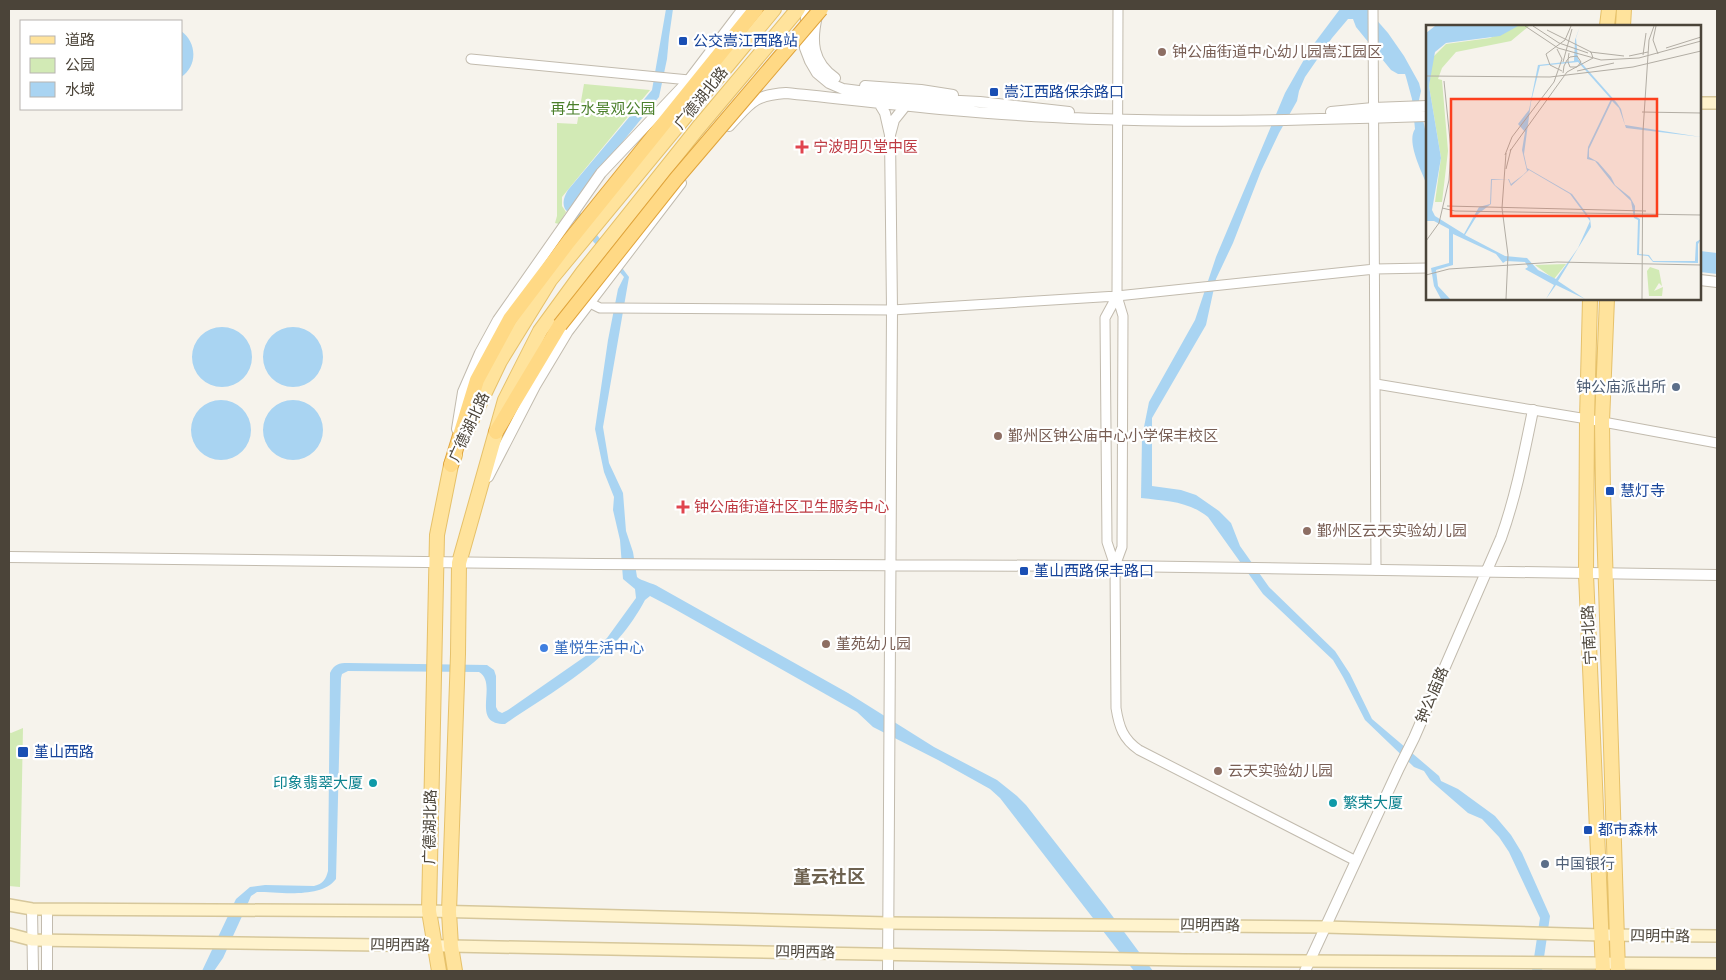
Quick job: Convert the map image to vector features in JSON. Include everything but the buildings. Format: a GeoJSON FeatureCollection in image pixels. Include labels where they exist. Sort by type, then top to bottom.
{"type":"FeatureCollection","features":[{"type":"Feature","properties":{"kind":"highway"},"geometry":{"type":"LineString","coordinates":[[451,465],[477,380],[510,319],[569,240],[756,9]]}},
{"type":"Feature","properties":{"kind":"highway"},"geometry":{"type":"LineString","coordinates":[[496,432],[560,326],[676,179],[820,9]]}},
{"type":"Feature","properties":{"kind":"main road","name":"广德湖北路"},"geometry":{"type":"LineString","coordinates":[[439,971],[428,911],[436,562],[437,535],[451,465],[500,361],[550,280],[774,9]]}},
{"type":"Feature","properties":{"kind":"main road","name":"广德湖北路"},"geometry":{"type":"LineString","coordinates":[[455,971],[449,912],[458,654],[459,563],[505,400],[540,331],[583,272],[698,128],[798,9]]}},
{"type":"Feature","properties":{"kind":"main road"},"geometry":{"type":"LineString","coordinates":[[1607,25],[1609,9]]}},
{"type":"Feature","properties":{"kind":"main road"},"geometry":{"type":"LineString","coordinates":[[1623,25],[1624,9]]}},
{"type":"Feature","properties":{"kind":"main road"},"geometry":{"type":"LineString","coordinates":[[1701,103],[1717,103]]}},
{"type":"Feature","properties":{"kind":"main road"},"geometry":{"type":"LineString","coordinates":[[1701,111],[1717,111]]}},
{"type":"Feature","properties":{"kind":"main road","name":"宁南北路"},"geometry":{"type":"LineString","coordinates":[[1590,300],[1586,574],[1603,967]]}},
{"type":"Feature","properties":{"kind":"main road","name":"宁南北路"},"geometry":{"type":"LineString","coordinates":[[1607,300],[1602,422],[1618,967]]}},
{"type":"Feature","properties":{"kind":"main road","name":"四明西路"},"geometry":{"type":"LineString","coordinates":[[9,905],[32,909],[428,911],[888,923],[1325,927],[1602,935]]}},
{"type":"Feature","properties":{"kind":"main road","name":"四明西路"},"geometry":{"type":"LineString","coordinates":[[9,934],[32,940],[1183,960],[1568,964],[1603,967]]}},
{"type":"Feature","properties":{"kind":"main road","name":"四明中路"},"geometry":{"type":"LineString","coordinates":[[1602,935],[1717,936]]}},
{"type":"Feature","properties":{"kind":"main road","name":"四明中路"},"geometry":{"type":"LineString","coordinates":[[1603,967],[1717,964]]}},
{"type":"Feature","properties":{"kind":"street"},"geometry":{"type":"LineString","coordinates":[[451,465],[463,392],[480,353],[498,320],[602,173],[689,80],[743,9]]}},
{"type":"Feature","properties":{"kind":"street"},"geometry":{"type":"LineString","coordinates":[[811,9],[806,18],[806,48],[817,73],[829,83],[843,89],[921,99],[980,102],[1117,116],[1258,120],[1300,119],[1374,113],[1426,106]]}},
{"type":"Feature","properties":{"kind":"street"},"geometry":{"type":"LineString","coordinates":[[820,9],[813,32],[813,45],[826,72],[839,82],[862,86],[921,90],[964,97],[980,102]]}},
{"type":"Feature","properties":{"kind":"street"},"geometry":{"type":"LineString","coordinates":[[1115,566],[1122,547],[1123,316],[1117,296],[1118,9]]}},
{"type":"Feature","properties":{"kind":"street"},"geometry":{"type":"LineString","coordinates":[[1373,9],[1376,570]]}},
{"type":"Feature","properties":{"kind":"street"},"geometry":{"type":"LineString","coordinates":[[471,60],[689,80]]}},
{"type":"Feature","properties":{"kind":"street"},"geometry":{"type":"LineString","coordinates":[[479,494],[535,386],[568,331],[708,148],[755,99],[770,94],[786,93],[879,103],[1052,117],[1276,114],[1342,111],[1399,117],[1426,116]]}},
{"type":"Feature","properties":{"kind":"street"},"geometry":{"type":"LineString","coordinates":[[879,103],[890,135],[892,310],[888,971]]}},
{"type":"Feature","properties":{"kind":"street"},"geometry":{"type":"LineString","coordinates":[[890,135],[894,120],[906,105]]}},
{"type":"Feature","properties":{"kind":"street"},"geometry":{"type":"LineString","coordinates":[[590,303],[600,308],[631,309],[892,310],[1117,296],[1375,269],[1426,268]]}},
{"type":"Feature","properties":{"kind":"street"},"geometry":{"type":"LineString","coordinates":[[1701,280],[1717,282]]}},
{"type":"Feature","properties":{"kind":"street"},"geometry":{"type":"LineString","coordinates":[[1117,296],[1105,318],[1107,542],[1115,566],[1116,708],[1118,724],[1129,743],[1139,750],[1356,861]]}},
{"type":"Feature","properties":{"kind":"street"},"geometry":{"type":"LineString","coordinates":[[1376,384],[1717,443]]}},
{"type":"Feature","properties":{"kind":"street","name":"钟公庙路"},"geometry":{"type":"LineString","coordinates":[[1305,971],[1414,738],[1501,538],[1521,471],[1533,410]]}},
{"type":"Feature","properties":{"kind":"street"},"geometry":{"type":"LineString","coordinates":[[9,557],[459,563],[1235,567],[1717,575]]}},
{"type":"Feature","properties":{"kind":"street"},"geometry":{"type":"LineString","coordinates":[[32,909],[33,971]]}},
{"type":"Feature","properties":{"kind":"street"},"geometry":{"type":"LineString","coordinates":[[47,909],[47,971]]}},
{"type":"Feature","properties":{"kind":"green space","name":"再生水景观公园"},"geometry":{"type":"Polygon","coordinates":[[[584,84],[650,90],[562,197],[562,206],[566,212],[559,224],[555,223],[557,216],[557,123],[577,124],[584,84]]]}},
{"type":"Feature","properties":{"kind":"green space"},"geometry":{"type":"Polygon","coordinates":[[[23,728],[20,887],[9,886],[9,732],[11,733],[23,728]]]}},
{"type":"Feature","properties":{"kind":"water"},"geometry":{"type":"Polygon","coordinates":[[[666,9],[673,9],[667,59],[659,97],[612,155],[575,206],[629,277],[603,427],[609,463],[623,493],[626,531],[633,552],[637,577],[848,693],[934,747],[997,780],[1026,805],[1153,971],[1134,971],[1000,798],[990,789],[873,727],[857,712],[650,596],[645,600],[623,634],[607,651],[579,674],[505,724],[494,722],[489,718],[486,711],[486,685],[484,678],[479,672],[348,671],[342,674],[336,879],[321,889],[310,892],[257,892],[251,896],[223,958],[214,971],[202,971],[236,899],[250,887],[265,885],[314,886],[324,881],[328,871],[330,673],[335,666],[348,663],[487,665],[494,670],[496,676],[496,707],[502,713],[590,653],[607,638],[636,598],[635,589],[623,579],[620,540],[613,510],[614,497],[604,472],[595,429],[608,340],[618,289],[624,277],[565,209],[564,202],[568,190],[652,90],[666,9]]]}},
{"type":"Feature","properties":{"kind":"water"},"geometry":{"type":"Polygon","coordinates":[[[1340,9],[1367,9],[1388,33],[1419,83],[1421,91],[1419,100],[1426,134],[1426,182],[1412,141],[1415,129],[1412,99],[1405,74],[1398,74],[1391,70],[1356,27],[1353,19],[1348,19],[1332,38],[1305,77],[1297,101],[1261,171],[1233,243],[1216,279],[1206,325],[1152,418],[1152,486],[1181,490],[1196,495],[1219,511],[1231,523],[1240,546],[1269,587],[1335,651],[1350,674],[1372,719],[1439,776],[1441,781],[1458,789],[1495,816],[1511,835],[1522,853],[1550,916],[1542,971],[1532,971],[1540,918],[1509,852],[1499,837],[1482,819],[1468,813],[1430,780],[1424,771],[1414,767],[1365,720],[1333,660],[1263,594],[1208,517],[1185,505],[1141,498],[1142,437],[1149,402],[1195,320],[1216,257],[1285,93],[1310,49],[1340,9]]]}},
{"type":"Feature","properties":{"kind":"water"},"geometry":{"type":"Polygon","coordinates":[[[182,32],[193,47],[193,61],[187,72],[182,76],[182,32]]]}},
{"type":"Feature","properties":{"kind":"water"},"geometry":{"type":"Polygon","coordinates":[[[1701,251],[1717,253],[1717,274],[1701,272],[1701,251]]]}},
{"type":"Feature","properties":{"kind":"water"},"geometry":{"type":"Polygon","coordinates":[[[222,327],[239,332],[247,340],[252,357],[247,374],[239,382],[222,387],[205,382],[197,374],[192,357],[197,340],[205,332],[222,327]]]}},
{"type":"Feature","properties":{"kind":"water"},"geometry":{"type":"Polygon","coordinates":[[[293,327],[310,332],[318,340],[323,357],[318,374],[310,382],[293,387],[276,382],[268,374],[263,357],[268,340],[276,332],[293,327]]]}},
{"type":"Feature","properties":{"kind":"water"},"geometry":{"type":"Polygon","coordinates":[[[221,400],[237,405],[242,409],[246,414],[251,430],[246,446],[242,451],[237,455],[221,460],[205,455],[200,451],[196,446],[191,430],[196,414],[200,409],[205,405],[221,400]]]}},
{"type":"Feature","properties":{"kind":"water"},"geometry":{"type":"Polygon","coordinates":[[[293,400],[310,405],[318,413],[323,430],[318,447],[310,455],[293,460],[276,455],[268,447],[263,430],[268,413],[276,405],[293,400]]]}},
{"type":"Feature","properties":{"kind":"place","name":"公交嵩江西路站"},"geometry":{"type":"Point","coordinates":[683,41]}},
{"type":"Feature","properties":{"kind":"place","name":"钟公庙街道中心幼儿园嵩江园区"},"geometry":{"type":"Point","coordinates":[1162,52]}},
{"type":"Feature","properties":{"kind":"place","name":"嵩江西路保余路口"},"geometry":{"type":"Point","coordinates":[994,92]}},
{"type":"Feature","properties":{"kind":"place","name":"宁波明贝堂中医"},"geometry":{"type":"Point","coordinates":[802,147]}},
{"type":"Feature","properties":{"kind":"place","name":"钟公庙派出所"},"geometry":{"type":"Point","coordinates":[1676,387]}},
{"type":"Feature","properties":{"kind":"place","name":"鄞州区钟公庙中心小学保丰校区"},"geometry":{"type":"Point","coordinates":[998,436]}},
{"type":"Feature","properties":{"kind":"place","name":"慧灯寺"},"geometry":{"type":"Point","coordinates":[1610,491]}},
{"type":"Feature","properties":{"kind":"place","name":"钟公庙街道社区卫生服务中心"},"geometry":{"type":"Point","coordinates":[683,507]}},
{"type":"Feature","properties":{"kind":"place","name":"鄞州区云天实验幼儿园"},"geometry":{"type":"Point","coordinates":[1307,531]}},
{"type":"Feature","properties":{"kind":"place","name":"堇山西路保丰路口"},"geometry":{"type":"Point","coordinates":[1024,571]}},
{"type":"Feature","properties":{"kind":"place","name":"堇苑幼儿园"},"geometry":{"type":"Point","coordinates":[826,644]}},
{"type":"Feature","properties":{"kind":"place","name":"堇悦生活中心"},"geometry":{"type":"Point","coordinates":[544,648]}},
{"type":"Feature","properties":{"kind":"place","name":"堇山西路"},"geometry":{"type":"Point","coordinates":[23,752]}},
{"type":"Feature","properties":{"kind":"place","name":"云天实验幼儿园"},"geometry":{"type":"Point","coordinates":[1218,771]}},
{"type":"Feature","properties":{"kind":"place","name":"印象翡翠大厦"},"geometry":{"type":"Point","coordinates":[373,783]}},
{"type":"Feature","properties":{"kind":"place","name":"繁荣大厦"},"geometry":{"type":"Point","coordinates":[1333,803]}},
{"type":"Feature","properties":{"kind":"place","name":"都市森林"},"geometry":{"type":"Point","coordinates":[1588,830]}},
{"type":"Feature","properties":{"kind":"place","name":"中国银行"},"geometry":{"type":"Point","coordinates":[1545,864]}},
{"type":"Feature","properties":{"kind":"district","name":"堇云社区"},"geometry":{"type":"Point","coordinates":[829,877]}}]}
